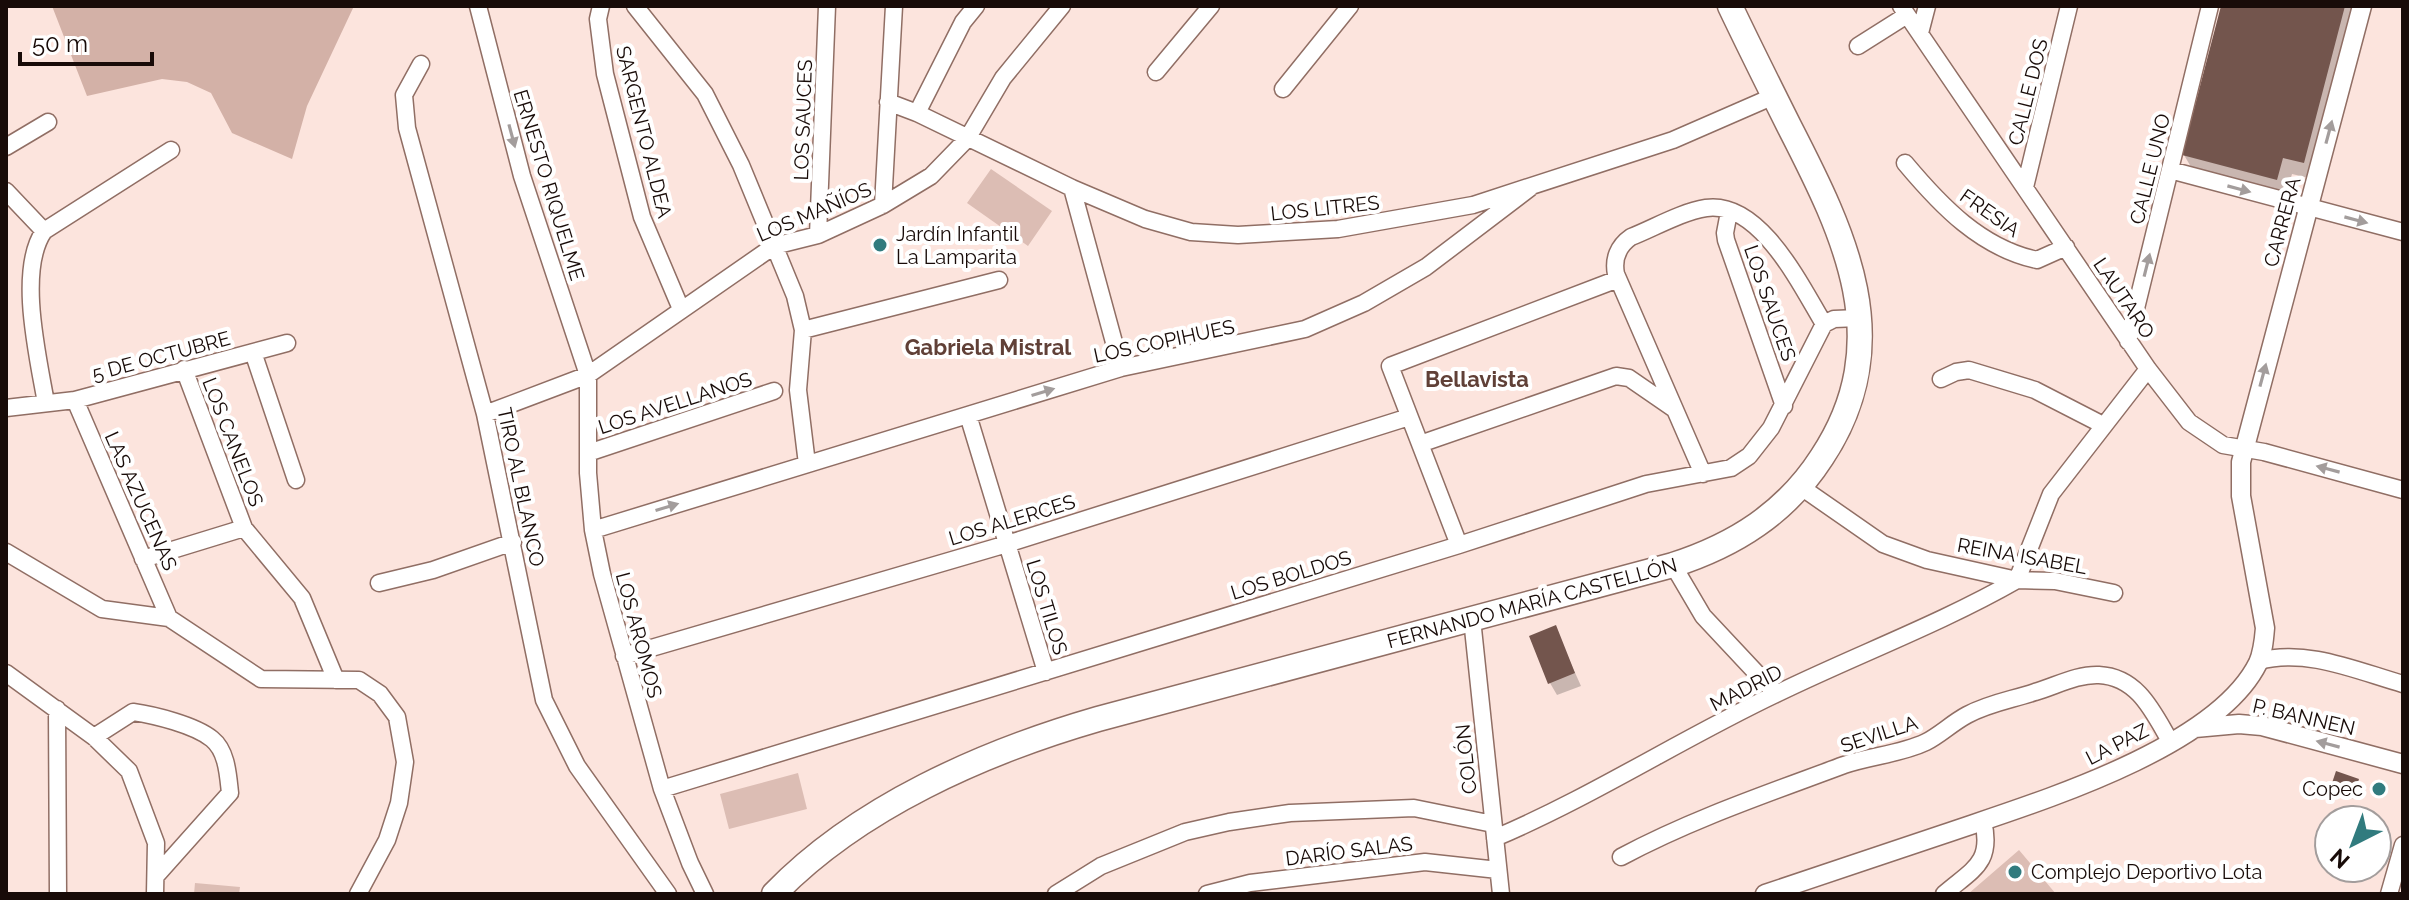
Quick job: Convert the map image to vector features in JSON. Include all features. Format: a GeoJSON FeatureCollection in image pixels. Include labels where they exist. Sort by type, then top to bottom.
{"type":"FeatureCollection","features":[{"type":"Feature","properties":{"kind":"main road","name":"FERNANDO MARÍA CASTELLÓN"},"geometry":{"type":"LineString","coordinates":[[774,894],[836,843],[895,803],[948,774],[1020,744],[1098,719],[1673,565],[1738,537],[1774,513],[1801,487],[1835,436],[1851,399],[1858,358],[1859,318],[1845,247],[1813,173],[1730,6]]}},
{"type":"Feature","properties":{"kind":"street","name":"ERNESTO RIQUELME"},"geometry":{"type":"LineString","coordinates":[[478,6],[522,176],[588,375]]}},
{"type":"Feature","properties":{"kind":"street","name":"SARGENTO ALDEA"},"geometry":{"type":"LineString","coordinates":[[601,6],[598,19],[605,74],[638,203],[681,309]]}},
{"type":"Feature","properties":{"kind":"street"},"geometry":{"type":"LineString","coordinates":[[635,6],[705,94],[741,165],[795,296],[803,330],[798,390],[807,464]]}},
{"type":"Feature","properties":{"kind":"street","name":"LOS SAUCES"},"geometry":{"type":"LineString","coordinates":[[818,235],[827,6]]}},
{"type":"Feature","properties":{"kind":"street"},"geometry":{"type":"LineString","coordinates":[[883,205],[894,6]]}},
{"type":"Feature","properties":{"kind":"street"},"geometry":{"type":"LineString","coordinates":[[917,113],[963,22],[976,6]]}},
{"type":"Feature","properties":{"kind":"street","name":"LOS MAÑÍOS"},"geometry":{"type":"LineString","coordinates":[[485,414],[588,375],[774,246],[818,235],[883,205],[931,176],[967,139],[1003,78],[1062,6]]}},
{"type":"Feature","properties":{"kind":"street"},"geometry":{"type":"LineString","coordinates":[[1156,72],[1211,6]]}},
{"type":"Feature","properties":{"kind":"street"},"geometry":{"type":"LineString","coordinates":[[1283,89],[1350,6]]}},
{"type":"Feature","properties":{"kind":"street"},"geometry":{"type":"LineString","coordinates":[[1920,33],[1927,6]]}},
{"type":"Feature","properties":{"kind":"street","name":"CALLE DOS"},"geometry":{"type":"LineString","coordinates":[[2025,187],[2069,6]]}},
{"type":"Feature","properties":{"kind":"street","name":"CALLE UNO"},"geometry":{"type":"LineString","coordinates":[[2128,341],[2210,6]]}},
{"type":"Feature","properties":{"kind":"street","name":"CARRERA"},"geometry":{"type":"LineString","coordinates":[[2243,450],[2362,6]]}},
{"type":"Feature","properties":{"kind":"street"},"geometry":{"type":"LineString","coordinates":[[1858,46],[1904,11]]}},
{"type":"Feature","properties":{"kind":"street","name":"LAUTARO"},"geometry":{"type":"LineString","coordinates":[[1904,11],[2128,341],[2180,412],[2199,431],[2223,445],[2264,452],[2403,490]]}},
{"type":"Feature","properties":{"kind":"street","name":"TIRO AL BLANCO"},"geometry":{"type":"LineString","coordinates":[[421,64],[404,95],[407,128],[485,414],[544,700],[577,766],[668,894]]}},
{"type":"Feature","properties":{"kind":"street","name":"LOS LITRES"},"geometry":{"type":"LineString","coordinates":[[888,102],[1072,188],[1168,226],[1191,232],[1238,235],[1303,233],[1473,205],[1673,140],[1774,96]]}},
{"type":"Feature","properties":{"kind":"street"},"geometry":{"type":"LineString","coordinates":[[6,147],[48,122]]}},
{"type":"Feature","properties":{"kind":"street"},"geometry":{"type":"LineString","coordinates":[[46,403],[31,318],[36,243],[44,231],[171,150]]}},
{"type":"Feature","properties":{"kind":"street","name":"FRESIA"},"geometry":{"type":"LineString","coordinates":[[1905,163],[1932,195],[1996,247],[2037,260],[2066,247]]}},
{"type":"Feature","properties":{"kind":"street"},"geometry":{"type":"LineString","coordinates":[[2170,170],[2403,232]]}},
{"type":"Feature","properties":{"kind":"street"},"geometry":{"type":"LineString","coordinates":[[1072,188],[1121,368]]}},
{"type":"Feature","properties":{"kind":"street","name":"LOS COPIHUES"},"geometry":{"type":"LineString","coordinates":[[593,530],[1121,368],[1305,329],[1364,303],[1426,267],[1530,188]]}},
{"type":"Feature","properties":{"kind":"street"},"geometry":{"type":"LineString","coordinates":[[6,191],[44,231]]}},
{"type":"Feature","properties":{"kind":"street"},"geometry":{"type":"LineString","coordinates":[[1703,474],[1618,279],[1616,260],[1620,247],[1627,239],[1705,208],[1729,212],[1770,237],[1824,324],[1834,319],[1859,318]]}},
{"type":"Feature","properties":{"kind":"street","name":"LOS SAUCES"},"geometry":{"type":"LineString","coordinates":[[1729,212],[1726,240],[1784,406]]}},
{"type":"Feature","properties":{"kind":"street"},"geometry":{"type":"LineString","coordinates":[[1459,545],[1390,366],[1618,279]]}},
{"type":"Feature","properties":{"kind":"street"},"geometry":{"type":"LineString","coordinates":[[803,330],[999,280]]}},
{"type":"Feature","properties":{"kind":"street","name":"LOS BOLDOS"},"geometry":{"type":"LineString","coordinates":[[662,789],[1459,545],[1646,484],[1722,472],[1749,456],[1771,428],[1824,324]]}},
{"type":"Feature","properties":{"kind":"street","name":"5 DE OCTUBRE"},"geometry":{"type":"LineString","coordinates":[[6,408],[75,400],[287,343]]}},
{"type":"Feature","properties":{"kind":"street"},"geometry":{"type":"LineString","coordinates":[[253,352],[296,480]]}},
{"type":"Feature","properties":{"kind":"street","name":"LOS CANELOS"},"geometry":{"type":"LineString","coordinates":[[184,369],[244,528],[302,598],[336,680]]}},
{"type":"Feature","properties":{"kind":"street"},"geometry":{"type":"LineString","coordinates":[[2017,580],[2051,494],[2148,369]]}},
{"type":"Feature","properties":{"kind":"street"},"geometry":{"type":"LineString","coordinates":[[1941,379],[1969,370],[2035,390],[2103,425]]}},
{"type":"Feature","properties":{"kind":"street","name":"LOS AROMOS"},"geometry":{"type":"LineString","coordinates":[[588,375],[588,453],[593,530],[602,574],[662,789],[705,894]]}},
{"type":"Feature","properties":{"kind":"street"},"geometry":{"type":"LineString","coordinates":[[1420,444],[1616,376],[1629,378],[1676,410]]}},
{"type":"Feature","properties":{"kind":"street","name":"LOS AVELLANOS"},"geometry":{"type":"LineString","coordinates":[[588,453],[774,391]]}},
{"type":"Feature","properties":{"kind":"street","name":"LAS AZUCENAS"},"geometry":{"type":"LineString","coordinates":[[75,400],[169,618]]}},
{"type":"Feature","properties":{"kind":"street","name":"LOS TILOS"},"geometry":{"type":"LineString","coordinates":[[968,415],[1046,672]]}},
{"type":"Feature","properties":{"kind":"street","name":"LOS ALERCES"},"geometry":{"type":"LineString","coordinates":[[624,656],[1007,544],[1409,417]]}},
{"type":"Feature","properties":{"kind":"street","name":"LA PAZ"},"geometry":{"type":"LineString","coordinates":[[1765,894],[1789,890],[2077,788],[2194,728],[2238,691],[2259,661],[2265,628],[2239,485],[2243,450]]}},
{"type":"Feature","properties":{"kind":"street","name":"REINA ISABEL"},"geometry":{"type":"LineString","coordinates":[[1801,487],[1883,544],[1927,560],[2017,580],[2055,581],[2114,593]]}},
{"type":"Feature","properties":{"kind":"street","name":"LOS CANELOS"},"geometry":{"type":"LineString","coordinates":[[143,559],[244,528]]}},
{"type":"Feature","properties":{"kind":"street"},"geometry":{"type":"LineString","coordinates":[[379,583],[416,575],[513,542]]}},
{"type":"Feature","properties":{"kind":"street"},"geometry":{"type":"LineString","coordinates":[[6,552],[102,609],[169,618],[261,679],[359,680],[380,694],[397,717],[405,762],[399,803],[387,840],[358,894]]}},
{"type":"Feature","properties":{"kind":"street"},"geometry":{"type":"LineString","coordinates":[[1673,565],[1703,616],[1776,694]]}},
{"type":"Feature","properties":{"kind":"street","name":"MADRID"},"geometry":{"type":"LineString","coordinates":[[1494,831],[1593,792],[1776,694],[1966,608],[2017,580]]}},
{"type":"Feature","properties":{"kind":"street","name":"COLÓN"},"geometry":{"type":"LineString","coordinates":[[1472,619],[1501,894]]}},
{"type":"Feature","properties":{"kind":"street"},"geometry":{"type":"LineString","coordinates":[[2259,661],[2281,656],[2304,656],[2403,684]]}},
{"type":"Feature","properties":{"kind":"street","name":"SEVILLA"},"geometry":{"type":"LineString","coordinates":[[1621,857],[1665,833],[1687,827],[1736,804],[1872,756],[1926,742],[1969,714],[2001,700],[2084,676],[2098,675],[2127,683],[2146,701],[2170,741]]}},
{"type":"Feature","properties":{"kind":"street"},"geometry":{"type":"LineString","coordinates":[[8,676],[94,737],[129,771],[156,843],[155,894]]}},
{"type":"Feature","properties":{"kind":"street"},"geometry":{"type":"LineString","coordinates":[[2238,691],[2238,706],[2242,713],[2262,726]]}},
{"type":"Feature","properties":{"kind":"street"},"geometry":{"type":"LineString","coordinates":[[57,709],[58,894]]}},
{"type":"Feature","properties":{"kind":"street"},"geometry":{"type":"LineString","coordinates":[[94,737],[133,712],[161,716],[211,739],[221,751],[228,771],[230,793],[156,876]]}},
{"type":"Feature","properties":{"kind":"street","name":"P. BANNEN"},"geometry":{"type":"LineString","coordinates":[[2194,728],[2239,724],[2262,726],[2403,764]]}},
{"type":"Feature","properties":{"kind":"street"},"geometry":{"type":"LineString","coordinates":[[1056,894],[1101,866],[1185,832],[1290,813],[1414,808],[1494,831]]}},
{"type":"Feature","properties":{"kind":"street"},"geometry":{"type":"LineString","coordinates":[[1944,894],[1982,861],[1987,840],[1983,821]]}},
{"type":"Feature","properties":{"kind":"street"},"geometry":{"type":"LineString","coordinates":[[2389,894],[2403,845]]}},
{"type":"Feature","properties":{"kind":"street","name":"DARÍO SALAS"},"geometry":{"type":"LineString","coordinates":[[1207,894],[1250,883],[1425,862],[1498,870]]}},
{"type":"Feature","properties":{"kind":"shaded area"},"geometry":{"type":"Polygon","coordinates":[[[52,6],[354,6],[307,106],[292,159],[232,133],[211,93],[187,82],[162,79],[87,96],[52,6]]]}},
{"type":"Feature","properties":{"kind":"shaded area"},"geometry":{"type":"Polygon","coordinates":[[[991,169],[1052,211],[1028,246],[967,203],[991,169]]]}},
{"type":"Feature","properties":{"kind":"shaded area"},"geometry":{"type":"Polygon","coordinates":[[[798,773],[807,809],[729,829],[720,794],[798,773]]]}},
{"type":"Feature","properties":{"kind":"shaded area","name":"Complejo Deportivo Lota"},"geometry":{"type":"Polygon","coordinates":[[[2019,850],[2056,894],[1968,894],[2019,850]]]}},
{"type":"Feature","properties":{"kind":"shaded area"},"geometry":{"type":"Polygon","coordinates":[[[195,883],[240,887],[239,894],[194,894],[195,883]]]}},
{"type":"Feature","properties":{"kind":"building"},"geometry":{"type":"Polygon","coordinates":[[[2221,6],[2345,6],[2304,163],[2283,158],[2277,180],[2182,155],[2221,6]]]}},
{"type":"Feature","properties":{"kind":"building"},"geometry":{"type":"Polygon","coordinates":[[[1556,625],[1575,673],[1548,684],[1529,636],[1556,625]]]}},
{"type":"Feature","properties":{"kind":"building"},"geometry":{"type":"Polygon","coordinates":[[[2336,771],[2359,779],[2353,797],[2330,789],[2336,771]]]}},
{"type":"Feature","properties":{"kind":"place","name":"Jardín Infantil La Lamparita"},"geometry":{"type":"Point","coordinates":[880,245]}},
{"type":"Feature","properties":{"kind":"place","name":"Copec"},"geometry":{"type":"Point","coordinates":[2379,789]}},
{"type":"Feature","properties":{"kind":"place","name":"Complejo Deportivo Lota"},"geometry":{"type":"Point","coordinates":[2015,872]}},
{"type":"Feature","properties":{"kind":"district","name":"Gabriela Mistral"},"geometry":{"type":"Point","coordinates":[988,347]}},
{"type":"Feature","properties":{"kind":"district","name":"Bellavista"},"geometry":{"type":"Point","coordinates":[1477,379]}}]}
